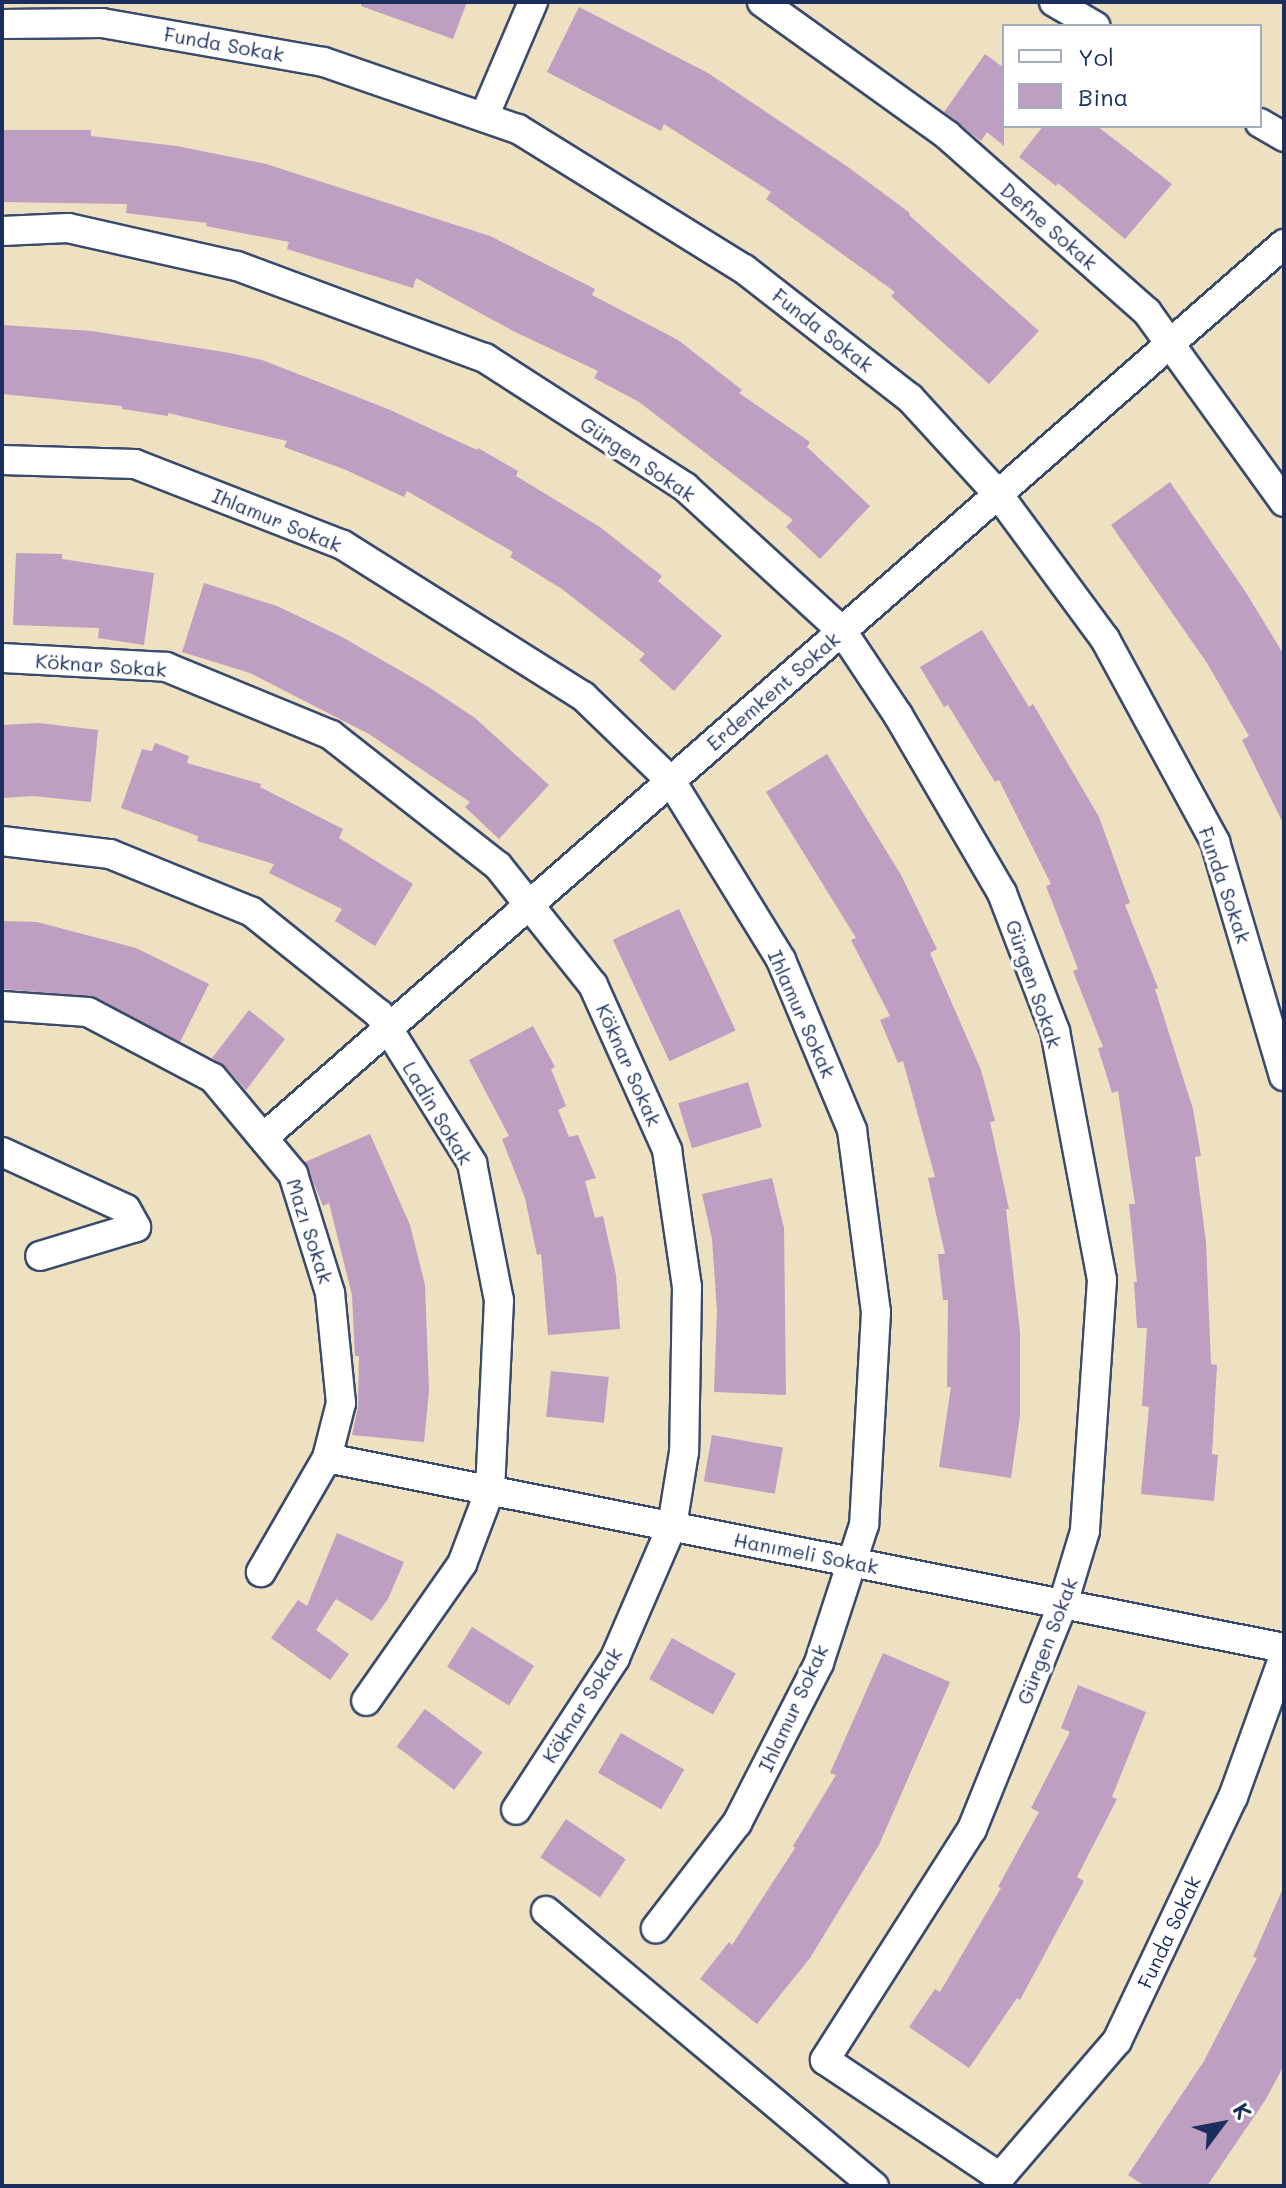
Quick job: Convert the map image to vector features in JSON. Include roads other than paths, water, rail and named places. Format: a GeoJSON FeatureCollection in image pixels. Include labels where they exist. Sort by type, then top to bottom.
{"type":"FeatureCollection","features":[{"type":"Feature","properties":{"kind":"street"},"geometry":{"type":"LineString","coordinates":[[484,117],[533,2]]}},
{"type":"Feature","properties":{"kind":"street","name":"Defne Sokak"},"geometry":{"type":"LineString","coordinates":[[762,2],[947,135],[1147,312],[1284,502]]}},
{"type":"Feature","properties":{"kind":"street"},"geometry":{"type":"LineString","coordinates":[[1054,2],[1092,24]]}},
{"type":"Feature","properties":{"kind":"street","name":"Funda Sokak"},"geometry":{"type":"LineString","coordinates":[[2,24],[102,23],[324,62],[518,129],[744,269],[910,398],[998,494],[1105,639],[1215,842],[1284,1076]]}},
{"type":"Feature","properties":{"kind":"street"},"geometry":{"type":"LineString","coordinates":[[1262,124],[1284,137]]}},
{"type":"Feature","properties":{"kind":"street","name":"Gürgen Sokak"},"geometry":{"type":"LineString","coordinates":[[2,231],[68,228],[237,266],[485,358],[685,487],[842,631],[898,715],[1002,893],[1055,1031],[1102,1280],[1085,1531],[1063,1604],[972,1829],[825,2060],[1000,2177]]}},
{"type":"Feature","properties":{"kind":"street","name":"Erdemkent Sokak"},"geometry":{"type":"LineString","coordinates":[[263,1138],[1284,244]]}},
{"type":"Feature","properties":{"kind":"street","name":"Ihlamur Sokak"},"geometry":{"type":"LineString","coordinates":[[2,460],[135,464],[343,545],[583,696],[671,781],[781,960],[852,1130],[876,1312],[864,1525],[819,1663],[737,1823],[656,1928]]}},
{"type":"Feature","properties":{"kind":"street","name":"Köknar Sokak"},"geometry":{"type":"LineString","coordinates":[[2,658],[166,667],[331,735],[498,866],[593,985],[667,1150],[687,1287],[684,1452],[672,1526],[615,1658],[516,1810]]}},
{"type":"Feature","properties":{"kind":"street","name":"Ladin Sokak"},"geometry":{"type":"LineString","coordinates":[[2,841],[110,854],[252,912],[379,1014],[472,1163],[499,1300],[490,1490],[462,1564],[366,1701]]}},
{"type":"Feature","properties":{"kind":"street","name":"Mazı Sokak"},"geometry":{"type":"LineString","coordinates":[[2,1006],[88,1012],[213,1078],[293,1174],[330,1293],[341,1403],[327,1458],[261,1572]]}},
{"type":"Feature","properties":{"kind":"street"},"geometry":{"type":"LineString","coordinates":[[2,1152],[126,1209],[136,1227],[40,1256]]}},
{"type":"Feature","properties":{"kind":"street","name":"Hanımeli Sokak"},"geometry":{"type":"LineString","coordinates":[[327,1458],[1284,1648]]}},
{"type":"Feature","properties":{"kind":"street","name":"Funda Sokak"},"geometry":{"type":"LineString","coordinates":[[1000,2177],[1117,2041],[1233,1797],[1284,1656]]}},
{"type":"Feature","properties":{"kind":"street"},"geometry":{"type":"LineString","coordinates":[[546,1911],[874,2186]]}}]}
